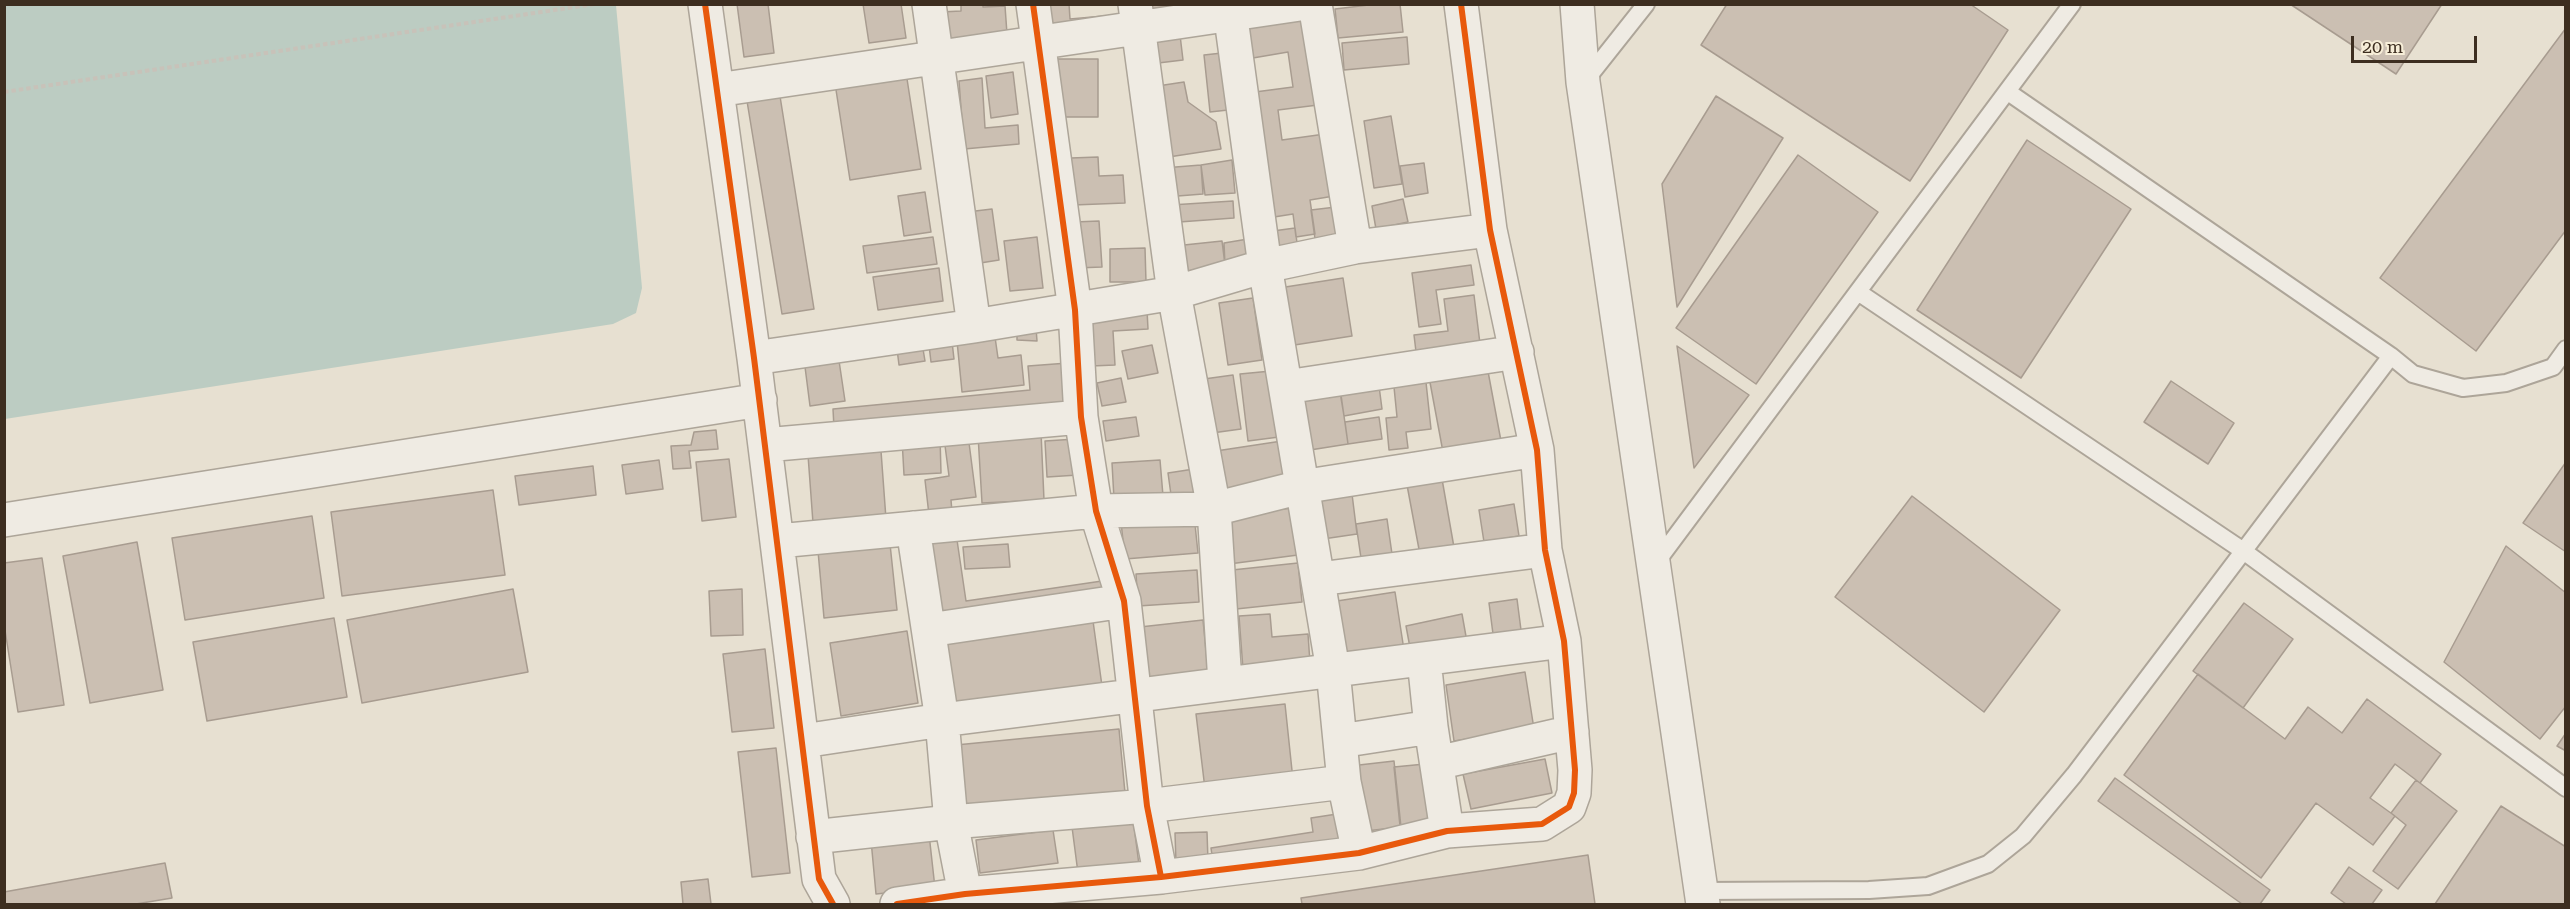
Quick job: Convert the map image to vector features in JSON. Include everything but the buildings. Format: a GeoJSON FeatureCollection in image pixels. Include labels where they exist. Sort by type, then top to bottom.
{"type":"FeatureCollection","features":[{"type":"Feature","properties":{"kind":"street"},"geometry":{"type":"LineString","coordinates":[[705,4],[760,400],[813,837],[819,879],[833,904]]}},
{"type":"Feature","properties":{"kind":"street"},"geometry":{"type":"LineString","coordinates":[[929,4],[974,326]]}},
{"type":"Feature","properties":{"kind":"street"},"geometry":{"type":"LineString","coordinates":[[1033,4],[1075,310],[1081,417],[1096,511],[1124,601],[1148,806],[1161,877]]}},
{"type":"Feature","properties":{"kind":"street"},"geometry":{"type":"LineString","coordinates":[[717,90],[1039,45],[1136,17],[1300,4]]}},
{"type":"Feature","properties":{"kind":"street"},"geometry":{"type":"LineString","coordinates":[[1316,4],[1354,248]]}},
{"type":"Feature","properties":{"kind":"street"},"geometry":{"type":"LineString","coordinates":[[897,904],[965,894],[1161,877],[1359,853],[1446,831],[1542,824],[1569,807],[1574,793],[1572,732],[1564,641],[1545,550],[1537,450],[1490,230],[1461,4]]}},
{"type":"Feature","properties":{"kind":"street"},"geometry":{"type":"LineString","coordinates":[[1577,4],[1583,82],[1703,898]]}},
{"type":"Feature","properties":{"kind":"street"},"geometry":{"type":"LineString","coordinates":[[1229,10],[1265,266],[1333,670],[1344,782],[1359,853]]}},
{"type":"Feature","properties":{"kind":"street"},"geometry":{"type":"LineString","coordinates":[[1136,17],[1174,293],[1214,509],[1225,683]]}},
{"type":"Feature","properties":{"kind":"street"},"geometry":{"type":"LineString","coordinates":[[754,358],[974,326],[1174,293],[1265,266],[1354,248],[1490,230]]}},
{"type":"Feature","properties":{"kind":"street"},"geometry":{"type":"LineString","coordinates":[[1286,387],[1517,352]]}},
{"type":"Feature","properties":{"kind":"street"},"geometry":{"type":"LineString","coordinates":[[4,520],[760,400]]}},
{"type":"Feature","properties":{"kind":"street"},"geometry":{"type":"LineString","coordinates":[[765,446],[1081,417]]}},
{"type":"Feature","properties":{"kind":"street"},"geometry":{"type":"LineString","coordinates":[[778,541],[1096,511],[1214,509],[1301,488],[1537,450]]}},
{"type":"Feature","properties":{"kind":"street"},"geometry":{"type":"LineString","coordinates":[[913,528],[942,720],[951,822],[965,894]]}},
{"type":"Feature","properties":{"kind":"street"},"geometry":{"type":"LineString","coordinates":[[1319,579],[1545,550]]}},
{"type":"Feature","properties":{"kind":"street"},"geometry":{"type":"LineString","coordinates":[[929,630],[1124,601]]}},
{"type":"Feature","properties":{"kind":"street"},"geometry":{"type":"LineString","coordinates":[[802,741],[942,720],[1564,641]]}},
{"type":"Feature","properties":{"kind":"street"},"geometry":{"type":"LineString","coordinates":[[1425,659],[1431,727],[1446,831]]}},
{"type":"Feature","properties":{"kind":"street"},"geometry":{"type":"LineString","coordinates":[[1340,741],[1431,727]]}},
{"type":"Feature","properties":{"kind":"street"},"geometry":{"type":"LineString","coordinates":[[1437,763],[1572,732]]}},
{"type":"Feature","properties":{"kind":"street"},"geometry":{"type":"LineString","coordinates":[[813,837],[951,822],[1148,806],[1344,782]]}},
{"type":"Feature","properties":{"kind":"lane"},"geometry":{"type":"LineString","coordinates":[[1583,82],[1646,4]]}},
{"type":"Feature","properties":{"kind":"lane"},"geometry":{"type":"LineString","coordinates":[[1655,564],[2072,4]]}},
{"type":"Feature","properties":{"kind":"lane"},"geometry":{"type":"LineString","coordinates":[[2008,92],[2391,356],[2413,374],[2463,388],[2506,383],[2559,371],[2565,349]]}},
{"type":"Feature","properties":{"kind":"lane"},"geometry":{"type":"LineString","coordinates":[[1858,292],[2242,550],[2565,788]]}},
{"type":"Feature","properties":{"kind":"lane"},"geometry":{"type":"LineString","coordinates":[[1703,898],[1928,886],[1988,864],[2023,836],[2074,775],[2391,356]]}},
{"type":"Feature","properties":{"kind":"path"},"geometry":{"type":"LineString","coordinates":[[4,92],[595,4]]}},
{"type":"Feature","properties":{"kind":"shaded area"},"geometry":{"type":"Polygon","coordinates":[[[5,4],[616,5],[642,288],[636,313],[613,324],[5,419],[5,4]]]}},
{"type":"Feature","properties":{"kind":"cycle path"},"geometry":{"type":"LineString","coordinates":[[705,4],[754,358],[819,879],[833,904]]}},
{"type":"Feature","properties":{"kind":"cycle path"},"geometry":{"type":"LineString","coordinates":[[1033,4],[1075,310],[1081,417],[1096,511],[1124,601],[1147,806],[1161,877]]}},
{"type":"Feature","properties":{"kind":"cycle path"},"geometry":{"type":"LineString","coordinates":[[897,904],[965,894],[1161,877],[1359,853],[1447,831],[1542,824],[1569,807],[1574,793],[1575,770],[1564,641],[1545,550],[1537,450],[1490,230],[1461,4]]}}]}
